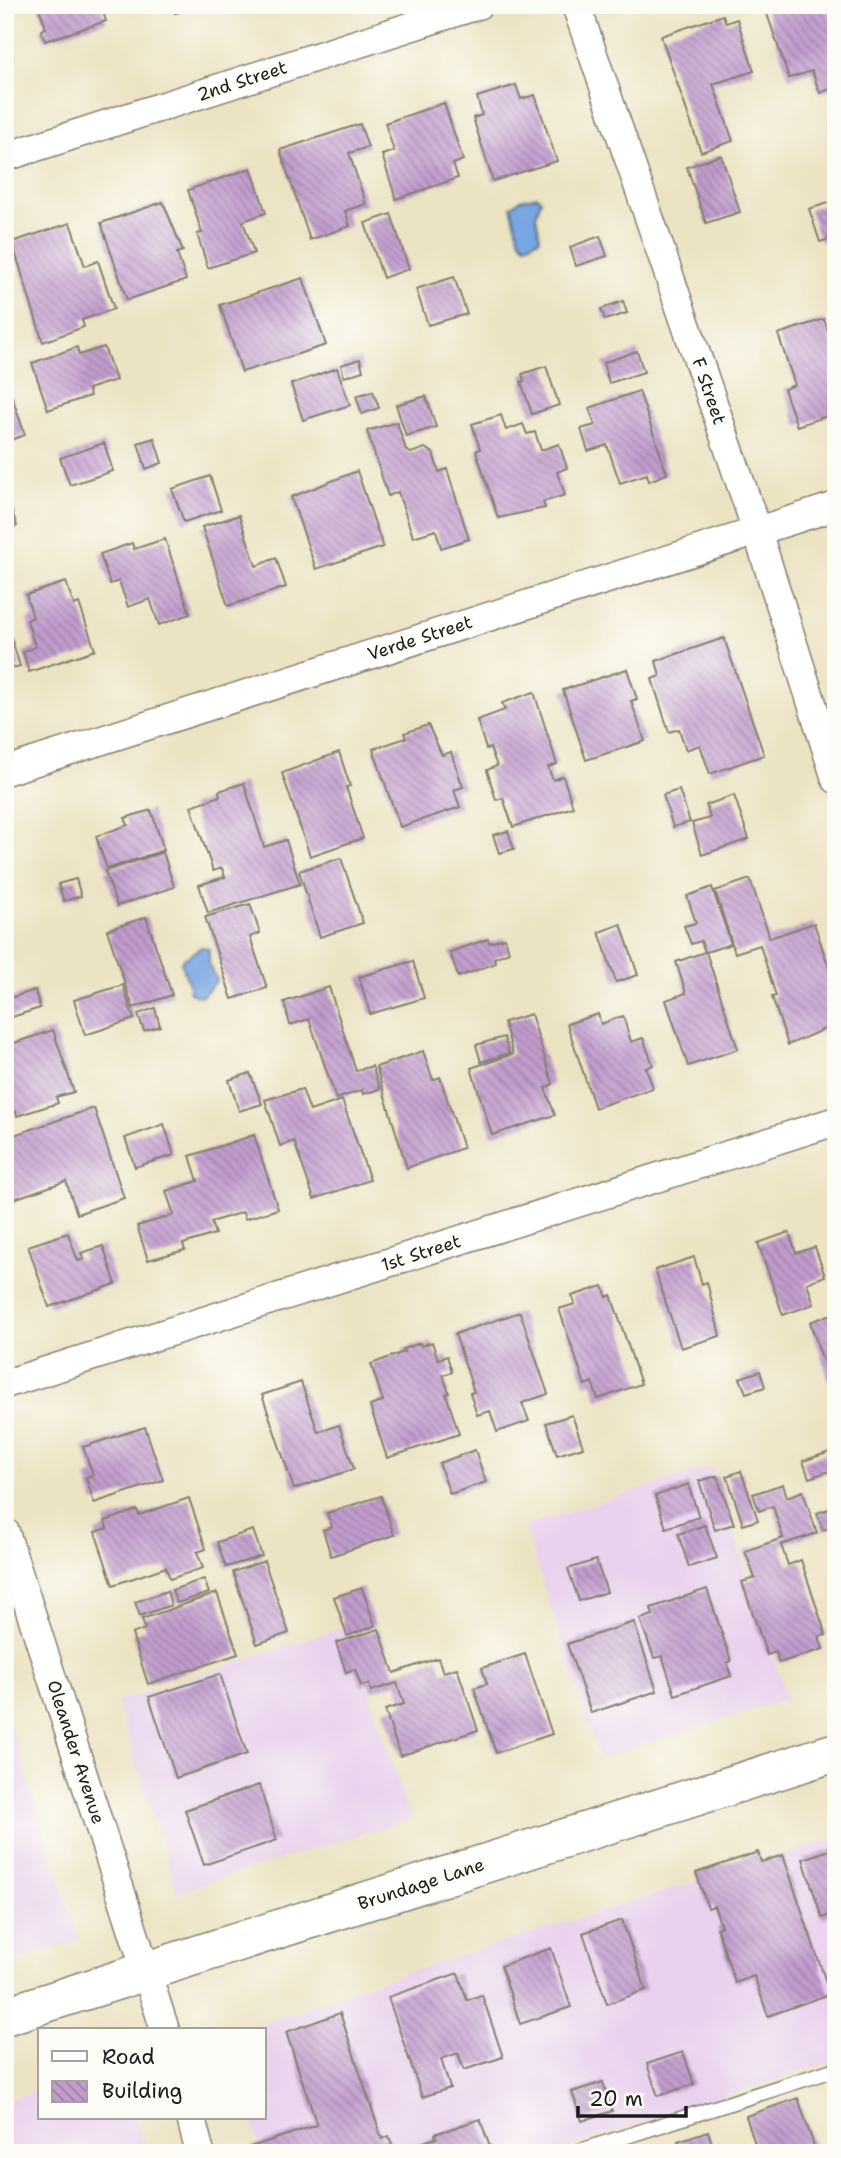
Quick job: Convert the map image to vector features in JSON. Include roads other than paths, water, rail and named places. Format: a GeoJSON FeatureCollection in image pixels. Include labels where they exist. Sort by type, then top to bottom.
{"type":"FeatureCollection","features":[{"type":"Feature","properties":{"kind":"main road","name":"Brundage Lane"},"geometry":{"type":"LineString","coordinates":[[5,2016],[836,1752]]}},
{"type":"Feature","properties":{"kind":"street","name":"2nd Street"},"geometry":{"type":"LineString","coordinates":[[5,157],[478,5]]}},
{"type":"Feature","properties":{"kind":"street","name":"F Street"},"geometry":{"type":"LineString","coordinates":[[576,5],[757,531],[836,779]]}},
{"type":"Feature","properties":{"kind":"street","name":"Verde Street"},"geometry":{"type":"LineString","coordinates":[[5,771],[836,506]]}},
{"type":"Feature","properties":{"kind":"street","name":"1st Street"},"geometry":{"type":"LineString","coordinates":[[5,1384],[836,1121]]}},
{"type":"Feature","properties":{"kind":"street","name":"Oleander Avenue"},"geometry":{"type":"LineString","coordinates":[[5,1532],[164,2028]]}},
{"type":"Feature","properties":{"kind":"street"},"geometry":{"type":"LineString","coordinates":[[192,2120],[200,2153]]}},
{"type":"Feature","properties":{"kind":"lane"},"geometry":{"type":"LineString","coordinates":[[574,2153],[836,2070]]}},
{"type":"Feature","properties":{"kind":"water"},"geometry":{"type":"Polygon","coordinates":[[[537,196],[541,200],[536,215],[540,239],[526,245],[520,240],[511,207],[520,200],[537,196]]]}},
{"type":"Feature","properties":{"kind":"water"},"geometry":{"type":"Polygon","coordinates":[[[201,947],[209,949],[209,966],[217,980],[203,995],[196,996],[189,991],[181,961],[201,947]]]}}]}
